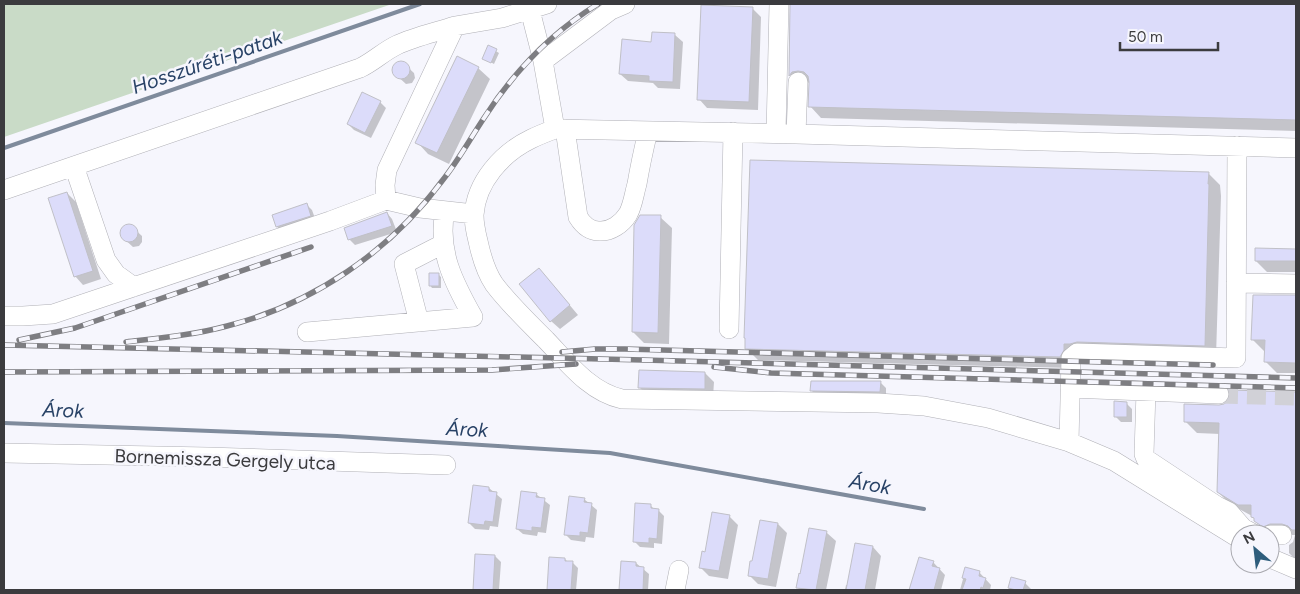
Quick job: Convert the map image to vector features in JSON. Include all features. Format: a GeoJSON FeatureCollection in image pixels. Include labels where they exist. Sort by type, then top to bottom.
{"type":"FeatureCollection","features":[{"type":"Feature","properties":{"kind":"street"},"geometry":{"type":"LineString","coordinates":[[543,61],[611,10],[625,4]]}},
{"type":"Feature","properties":{"kind":"street"},"geometry":{"type":"LineString","coordinates":[[776,133],[779,4]]}},
{"type":"Feature","properties":{"kind":"street"},"geometry":{"type":"LineString","coordinates":[[4,190],[360,68],[398,45],[455,26],[502,18],[538,7],[543,61],[560,129],[578,217],[587,228],[603,232],[622,222],[628,214],[633,200],[648,130]]}},
{"type":"Feature","properties":{"kind":"street"},"geometry":{"type":"LineString","coordinates":[[386,200],[387,170],[455,26]]}},
{"type":"Feature","properties":{"kind":"street"},"geometry":{"type":"LineString","coordinates":[[796,134],[798,82]]}},
{"type":"Feature","properties":{"kind":"street"},"geometry":{"type":"LineString","coordinates":[[1230,533],[1114,461],[1069,442],[988,418],[924,406],[878,403],[622,399],[614,397],[600,391],[578,374],[493,282],[479,248],[474,214],[482,185],[503,158],[530,139],[560,129],[776,133],[1296,148]]}},
{"type":"Feature","properties":{"kind":"street"},"geometry":{"type":"LineString","coordinates":[[729,329],[733,132]]}},
{"type":"Feature","properties":{"kind":"street"},"geometry":{"type":"LineString","coordinates":[[1069,442],[1071,358],[1077,353],[1236,358],[1237,146]]}},
{"type":"Feature","properties":{"kind":"street"},"geometry":{"type":"LineString","coordinates":[[74,166],[106,260],[116,274],[134,287]]}},
{"type":"Feature","properties":{"kind":"street"},"geometry":{"type":"LineString","coordinates":[[4,316],[53,314],[330,221],[386,200],[420,208],[474,214]]}},
{"type":"Feature","properties":{"kind":"street"},"geometry":{"type":"LineString","coordinates":[[308,332],[473,317],[457,289],[443,244],[445,211]]}},
{"type":"Feature","properties":{"kind":"street"},"geometry":{"type":"LineString","coordinates":[[419,322],[404,264],[443,244]]}},
{"type":"Feature","properties":{"kind":"street"},"geometry":{"type":"LineString","coordinates":[[1236,282],[1296,284]]}},
{"type":"Feature","properties":{"kind":"street"},"geometry":{"type":"LineString","coordinates":[[1070,388],[1220,394]]}},
{"type":"Feature","properties":{"kind":"street"},"geometry":{"type":"LineString","coordinates":[[1146,391],[1144,454],[1146,459],[1228,512],[1239,524]]}},
{"type":"Feature","properties":{"kind":"street","name":"Bornemissza Gergely utca"},"geometry":{"type":"LineString","coordinates":[[4,453],[208,457],[446,465]]}},
{"type":"Feature","properties":{"kind":"street"},"geometry":{"type":"LineString","coordinates":[[1280,562],[1296,568]]}},
{"type":"Feature","properties":{"kind":"street"},"geometry":{"type":"LineString","coordinates":[[675,590],[679,570]]}},
{"type":"Feature","properties":{"kind":"green space"},"geometry":{"type":"Polygon","coordinates":[[[4,4],[392,4],[4,137],[4,4]]]}},
{"type":"Feature","properties":{"kind":"building"},"geometry":{"type":"Polygon","coordinates":[[[790,4],[1296,4],[1296,120],[808,107],[808,76],[804,72],[798,71],[792,72],[789,76],[790,4]]]}},
{"type":"Feature","properties":{"kind":"building"},"geometry":{"type":"Polygon","coordinates":[[[701,5],[753,7],[749,102],[697,100],[701,5]]]}},
{"type":"Feature","properties":{"kind":"building"},"geometry":{"type":"Polygon","coordinates":[[[652,32],[675,33],[673,82],[649,81],[649,76],[619,74],[622,39],[651,42],[652,32]]]}},
{"type":"Feature","properties":{"kind":"building"},"geometry":{"type":"Polygon","coordinates":[[[488,45],[497,49],[491,63],[482,59],[488,45]]]}},
{"type":"Feature","properties":{"kind":"building"},"geometry":{"type":"Polygon","coordinates":[[[457,56],[479,67],[437,153],[415,143],[457,56]]]}},
{"type":"Feature","properties":{"kind":"building"},"geometry":{"type":"Polygon","coordinates":[[[401,61],[407,64],[410,70],[407,76],[401,79],[395,76],[392,70],[395,64],[401,61]]]}},
{"type":"Feature","properties":{"kind":"building"},"geometry":{"type":"Polygon","coordinates":[[[362,92],[381,101],[365,133],[347,124],[362,92]]]}},
{"type":"Feature","properties":{"kind":"building"},"geometry":{"type":"Polygon","coordinates":[[[750,160],[1209,172],[1205,346],[1077,342],[1064,344],[1064,350],[1060,357],[745,349],[750,160]]]}},
{"type":"Feature","properties":{"kind":"building"},"geometry":{"type":"Polygon","coordinates":[[[67,192],[93,271],[74,277],[48,198],[67,192]]]}},
{"type":"Feature","properties":{"kind":"building"},"geometry":{"type":"Polygon","coordinates":[[[307,203],[311,216],[276,227],[272,215],[307,203]]]}},
{"type":"Feature","properties":{"kind":"building"},"geometry":{"type":"Polygon","coordinates":[[[387,212],[392,226],[348,240],[344,228],[387,212]]]}},
{"type":"Feature","properties":{"kind":"building"},"geometry":{"type":"Polygon","coordinates":[[[640,215],[661,215],[658,333],[632,332],[634,225],[640,215]]]}},
{"type":"Feature","properties":{"kind":"building"},"geometry":{"type":"Polygon","coordinates":[[[129,224],[135,227],[138,233],[135,239],[129,242],[123,239],[120,233],[123,227],[129,224]]]}},
{"type":"Feature","properties":{"kind":"building"},"geometry":{"type":"Polygon","coordinates":[[[1255,248],[1296,249],[1296,261],[1255,261],[1255,248]]]}},
{"type":"Feature","properties":{"kind":"building"},"geometry":{"type":"Polygon","coordinates":[[[539,268],[570,305],[550,322],[519,284],[539,268]]]}},
{"type":"Feature","properties":{"kind":"building"},"geometry":{"type":"Polygon","coordinates":[[[429,273],[439,273],[439,286],[429,286],[429,273]]]}},
{"type":"Feature","properties":{"kind":"building"},"geometry":{"type":"Polygon","coordinates":[[[1253,295],[1296,295],[1296,363],[1264,362],[1265,340],[1251,340],[1253,295]]]}},
{"type":"Feature","properties":{"kind":"building"},"geometry":{"type":"Polygon","coordinates":[[[639,370],[705,372],[705,389],[638,388],[639,370]]]}},
{"type":"Feature","properties":{"kind":"building"},"geometry":{"type":"Polygon","coordinates":[[[811,381],[881,381],[880,392],[810,391],[811,381]]]}},
{"type":"Feature","properties":{"kind":"building"},"geometry":{"type":"Polygon","coordinates":[[[1229,390],[1296,392],[1296,530],[1292,530],[1282,524],[1258,524],[1251,517],[1251,505],[1238,505],[1217,492],[1219,423],[1184,422],[1184,404],[1219,405],[1229,400],[1229,390]]]}},
{"type":"Feature","properties":{"kind":"building"},"geometry":{"type":"Polygon","coordinates":[[[1114,401],[1127,402],[1127,417],[1114,417],[1114,401]]]}},
{"type":"Feature","properties":{"kind":"building"},"geometry":{"type":"Polygon","coordinates":[[[473,485],[489,487],[489,491],[497,492],[493,522],[485,521],[484,525],[468,523],[473,485]]]}},
{"type":"Feature","properties":{"kind":"building"},"geometry":{"type":"Polygon","coordinates":[[[521,491],[537,493],[536,497],[545,498],[541,528],[532,527],[532,531],[516,529],[521,491]]]}},
{"type":"Feature","properties":{"kind":"building"},"geometry":{"type":"Polygon","coordinates":[[[569,496],[585,498],[584,502],[592,503],[588,533],[580,532],[580,536],[564,535],[569,496]]]}},
{"type":"Feature","properties":{"kind":"building"},"geometry":{"type":"Polygon","coordinates":[[[635,503],[651,504],[651,508],[659,509],[657,539],[649,538],[649,543],[633,542],[635,503]]]}},
{"type":"Feature","properties":{"kind":"building"},"geometry":{"type":"Polygon","coordinates":[[[712,512],[730,515],[719,571],[699,568],[702,551],[705,552],[712,512]]]}},
{"type":"Feature","properties":{"kind":"building"},"geometry":{"type":"Polygon","coordinates":[[[760,520],[778,523],[768,579],[748,576],[760,520]]]}},
{"type":"Feature","properties":{"kind":"building"},"geometry":{"type":"Polygon","coordinates":[[[809,528],[827,531],[816,590],[796,588],[809,528]]]}},
{"type":"Feature","properties":{"kind":"building"},"geometry":{"type":"Polygon","coordinates":[[[855,543],[873,546],[865,590],[846,590],[855,543]]]}},
{"type":"Feature","properties":{"kind":"building"},"geometry":{"type":"Polygon","coordinates":[[[475,554],[495,555],[493,590],[473,590],[475,554]]]}},
{"type":"Feature","properties":{"kind":"building"},"geometry":{"type":"Polygon","coordinates":[[[549,557],[565,558],[565,561],[573,561],[571,590],[547,590],[549,557]]]}},
{"type":"Feature","properties":{"kind":"building"},"geometry":{"type":"Polygon","coordinates":[[[919,557],[934,561],[932,566],[940,568],[934,590],[909,590],[919,557]]]}},
{"type":"Feature","properties":{"kind":"building"},"geometry":{"type":"Polygon","coordinates":[[[621,561],[636,562],[636,566],[644,567],[643,590],[619,590],[621,561]]]}},
{"type":"Feature","properties":{"kind":"building"},"geometry":{"type":"Polygon","coordinates":[[[965,567],[980,571],[979,576],[986,578],[983,588],[981,587],[980,590],[962,590],[966,579],[962,578],[965,567]]]}},
{"type":"Feature","properties":{"kind":"building"},"geometry":{"type":"Polygon","coordinates":[[[1011,577],[1026,581],[1023,590],[1008,588],[1011,577]]]}},
{"type":"Feature","properties":{"kind":"waterway","name":"Hosszúréti-patak"},"geometry":{"type":"LineString","coordinates":[[4,148],[420,4]]}},
{"type":"Feature","properties":{"kind":"waterway","name":"Árok"},"geometry":{"type":"LineString","coordinates":[[4,423],[337,436],[610,453],[924,509]]}},
{"type":"Feature","properties":{"kind":"tunnel"},"geometry":{"type":"LineString","coordinates":[[1219,394],[1296,396]]}},
{"type":"Feature","properties":{"kind":"railway"},"geometry":{"type":"LineString","coordinates":[[126,342],[202,332],[259,316],[289,304],[347,272],[398,231],[421,207],[453,166],[495,101],[535,55],[565,27],[598,4]]}},
{"type":"Feature","properties":{"kind":"railway"},"geometry":{"type":"LineString","coordinates":[[19,340],[75,328],[311,247]]}},
{"type":"Feature","properties":{"kind":"railway"},"geometry":{"type":"LineString","coordinates":[[4,345],[1296,378]]}},
{"type":"Feature","properties":{"kind":"railway"},"geometry":{"type":"LineString","coordinates":[[562,352],[625,349],[1213,365]]}},
{"type":"Feature","properties":{"kind":"railway"},"geometry":{"type":"LineString","coordinates":[[4,372],[492,370],[576,364]]}},
{"type":"Feature","properties":{"kind":"railway"},"geometry":{"type":"LineString","coordinates":[[714,367],[771,373],[1296,388]]}}]}
